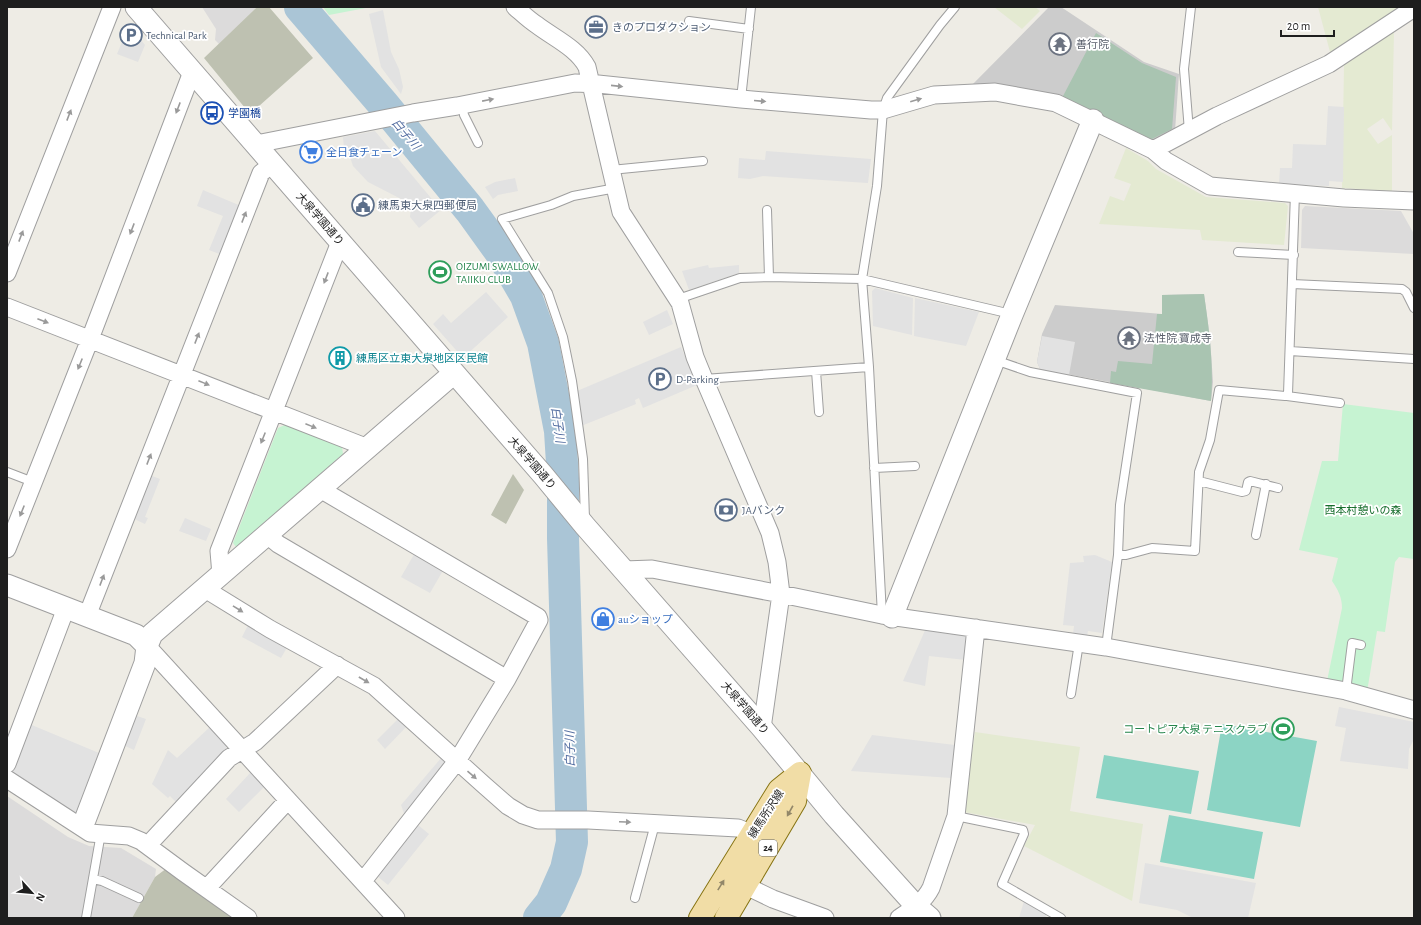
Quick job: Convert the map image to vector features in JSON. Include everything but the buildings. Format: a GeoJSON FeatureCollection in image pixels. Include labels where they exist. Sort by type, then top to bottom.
{"type":"FeatureCollection","features":[{"type":"Feature","properties":{"kind":"main road","name":"練馬所沢線"},"geometry":{"type":"LineString","coordinates":[[700,918],[779,790],[800,773]]}},
{"type":"Feature","properties":{"kind":"main road","name":"練馬所沢線"},"geometry":{"type":"LineString","coordinates":[[726,918],[795,801],[800,773]]}},
{"type":"Feature","properties":{"kind":"street"},"geometry":{"type":"LineString","coordinates":[[7,273],[112,7]]}},
{"type":"Feature","properties":{"kind":"street","name":"大泉学園通り"},"geometry":{"type":"LineString","coordinates":[[136,7],[762,728],[834,814],[923,912]]}},
{"type":"Feature","properties":{"kind":"street"},"geometry":{"type":"LineString","coordinates":[[515,7],[582,59],[587,67],[621,212],[678,299],[704,379],[770,533],[777,562],[781,594],[762,728]]}},
{"type":"Feature","properties":{"kind":"street"},"geometry":{"type":"LineString","coordinates":[[1153,150],[1217,116],[1329,64],[1414,8]]}},
{"type":"Feature","properties":{"kind":"street"},"geometry":{"type":"LineString","coordinates":[[7,549],[90,339],[192,72]]}},
{"type":"Feature","properties":{"kind":"street"},"geometry":{"type":"LineString","coordinates":[[256,144],[575,83],[591,83],[741,99],[871,110],[882,110],[934,95],[995,92],[1056,103],[1153,150],[1166,161],[1210,186],[1414,201]]}},
{"type":"Feature","properties":{"kind":"street"},"geometry":{"type":"LineString","coordinates":[[887,616],[1093,120]]}},
{"type":"Feature","properties":{"kind":"street"},"geometry":{"type":"LineString","coordinates":[[87,616],[262,173],[272,164]]}},
{"type":"Feature","properties":{"kind":"street"},"geometry":{"type":"LineString","coordinates":[[221,575],[219,551],[340,242]]}},
{"type":"Feature","properties":{"kind":"street"},"geometry":{"type":"LineString","coordinates":[[7,307],[368,448]]}},
{"type":"Feature","properties":{"kind":"street"},"geometry":{"type":"LineString","coordinates":[[83,824],[145,662],[147,646],[152,634],[454,373]]}},
{"type":"Feature","properties":{"kind":"street"},"geometry":{"type":"LineString","coordinates":[[320,489],[538,617],[539,620],[507,679],[457,762],[363,881]]}},
{"type":"Feature","properties":{"kind":"street"},"geometry":{"type":"LineString","coordinates":[[267,535],[278,544],[507,679]]}},
{"type":"Feature","properties":{"kind":"street"},"geometry":{"type":"LineString","coordinates":[[624,570],[652,569],[887,616],[1106,647],[1346,690],[1414,710]]}},
{"type":"Feature","properties":{"kind":"street"},"geometry":{"type":"LineString","coordinates":[[7,585],[136,635],[396,918]]}},
{"type":"Feature","properties":{"kind":"street"},"geometry":{"type":"LineString","coordinates":[[205,589],[270,629],[374,686],[457,762],[508,806],[523,815],[538,820],[586,820],[738,828],[753,834]]}},
{"type":"Feature","properties":{"kind":"street"},"geometry":{"type":"LineString","coordinates":[[7,764],[66,608]]}},
{"type":"Feature","properties":{"kind":"street"},"geometry":{"type":"LineString","coordinates":[[899,918],[923,912],[956,816],[976,628]]}},
{"type":"Feature","properties":{"kind":"street"},"geometry":{"type":"LineString","coordinates":[[148,845],[229,758],[255,742],[337,665]]}},
{"type":"Feature","properties":{"kind":"street"},"geometry":{"type":"LineString","coordinates":[[7,779],[83,824],[90,833],[129,836],[148,845],[248,918]]}},
{"type":"Feature","properties":{"kind":"street"},"geometry":{"type":"LineString","coordinates":[[207,888],[288,800]]}},
{"type":"Feature","properties":{"kind":"street"},"geometry":{"type":"LineString","coordinates":[[746,886],[773,899],[825,918]]}},
{"type":"Feature","properties":{"kind":"lane"},"geometry":{"type":"LineString","coordinates":[[741,99],[751,7]]}},
{"type":"Feature","properties":{"kind":"lane"},"geometry":{"type":"LineString","coordinates":[[887,616],[874,468],[862,279],[878,186],[882,110],[887,98],[940,25],[955,7]]}},
{"type":"Feature","properties":{"kind":"lane"},"geometry":{"type":"LineString","coordinates":[[1189,131],[1184,69],[1191,7]]}},
{"type":"Feature","properties":{"kind":"lane"},"geometry":{"type":"LineString","coordinates":[[690,21],[749,29]]}},
{"type":"Feature","properties":{"kind":"lane"},"geometry":{"type":"LineString","coordinates":[[462,105],[464,115],[478,143]]}},
{"type":"Feature","properties":{"kind":"lane"},"geometry":{"type":"LineString","coordinates":[[611,170],[703,161]]}},
{"type":"Feature","properties":{"kind":"lane"},"geometry":{"type":"LineString","coordinates":[[582,522],[583,459],[572,381],[563,337],[548,293],[502,219],[551,205],[574,196],[616,188]]}},
{"type":"Feature","properties":{"kind":"lane"},"geometry":{"type":"LineString","coordinates":[[1287,396],[1294,255],[1295,193]]}},
{"type":"Feature","properties":{"kind":"lane"},"geometry":{"type":"LineString","coordinates":[[767,210],[769,277]]}},
{"type":"Feature","properties":{"kind":"lane"},"geometry":{"type":"LineString","coordinates":[[1238,252],[1294,255]]}},
{"type":"Feature","properties":{"kind":"lane"},"geometry":{"type":"LineString","coordinates":[[678,299],[740,278],[769,277],[862,279],[1012,315]]}},
{"type":"Feature","properties":{"kind":"lane"},"geometry":{"type":"LineString","coordinates":[[1292,284],[1402,289],[1406,292],[1414,308]]}},
{"type":"Feature","properties":{"kind":"lane"},"geometry":{"type":"LineString","coordinates":[[1290,351],[1414,359]]}},
{"type":"Feature","properties":{"kind":"lane"},"geometry":{"type":"LineString","coordinates":[[994,359],[1030,372],[1137,393],[1120,505],[1118,555],[1106,647]]}},
{"type":"Feature","properties":{"kind":"lane"},"geometry":{"type":"LineString","coordinates":[[704,379],[868,367]]}},
{"type":"Feature","properties":{"kind":"lane"},"geometry":{"type":"LineString","coordinates":[[816,370],[819,412]]}},
{"type":"Feature","properties":{"kind":"lane"},"geometry":{"type":"LineString","coordinates":[[1118,555],[1126,555],[1152,548],[1195,550],[1199,472],[1210,440],[1219,390],[1287,396],[1340,403]]}},
{"type":"Feature","properties":{"kind":"lane"},"geometry":{"type":"LineString","coordinates":[[874,468],[915,466]]}},
{"type":"Feature","properties":{"kind":"lane"},"geometry":{"type":"LineString","coordinates":[[7,472],[33,482]]}},
{"type":"Feature","properties":{"kind":"lane"},"geometry":{"type":"LineString","coordinates":[[1199,481],[1242,492],[1246,491],[1248,482],[1250,481],[1278,488]]}},
{"type":"Feature","properties":{"kind":"lane"},"geometry":{"type":"LineString","coordinates":[[1256,535],[1266,484]]}},
{"type":"Feature","properties":{"kind":"lane"},"geometry":{"type":"LineString","coordinates":[[1070,694],[1079,643]]}},
{"type":"Feature","properties":{"kind":"lane"},"geometry":{"type":"LineString","coordinates":[[1346,690],[1352,643],[1361,645]]}},
{"type":"Feature","properties":{"kind":"lane"},"geometry":{"type":"LineString","coordinates":[[956,816],[1024,830],[1024,834],[1002,884],[1061,918]]}},
{"type":"Feature","properties":{"kind":"lane"},"geometry":{"type":"LineString","coordinates":[[635,898],[655,824]]}},
{"type":"Feature","properties":{"kind":"lane"},"geometry":{"type":"LineString","coordinates":[[86,918],[101,833]]}},
{"type":"Feature","properties":{"kind":"lane"},"geometry":{"type":"LineString","coordinates":[[93,879],[102,880],[139,898]]}},
{"type":"Feature","properties":{"kind":"shaded area"},"geometry":{"type":"Polygon","coordinates":[[[202,7],[257,7],[219,44],[215,40],[216,29],[202,7]]]}},
{"type":"Feature","properties":{"kind":"shaded area"},"geometry":{"type":"Polygon","coordinates":[[[257,7],[269,7],[313,58],[250,114],[204,58],[257,7]]]}},
{"type":"Feature","properties":{"kind":"shaded area"},"geometry":{"type":"Polygon","coordinates":[[[994,7],[1035,7],[1040,11],[1022,29],[994,7]]]}},
{"type":"Feature","properties":{"kind":"shaded area"},"geometry":{"type":"Polygon","coordinates":[[[1049,7],[1061,7],[1144,62],[1179,74],[1175,131],[1151,143],[1065,102],[970,87],[1049,7]]]}},
{"type":"Feature","properties":{"kind":"shaded area"},"geometry":{"type":"Polygon","coordinates":[[[1318,7],[1402,7],[1338,49],[1330,52],[1318,7]]]}},
{"type":"Feature","properties":{"kind":"shaded area"},"geometry":{"type":"Polygon","coordinates":[[[383,10],[391,52],[399,69],[403,87],[401,94],[381,67],[369,14],[383,10]]]}},
{"type":"Feature","properties":{"kind":"shaded area","name":"Technical Park"},"geometry":{"type":"Polygon","coordinates":[[[129,25],[145,45],[138,62],[117,54],[129,25]]]}},
{"type":"Feature","properties":{"kind":"shaded area"},"geometry":{"type":"Polygon","coordinates":[[[1394,31],[1392,131],[1383,118],[1367,129],[1378,144],[1392,135],[1392,191],[1342,188],[1344,65],[1394,31]]]}},
{"type":"Feature","properties":{"kind":"shaded area"},"geometry":{"type":"Polygon","coordinates":[[[1096,33],[1142,63],[1176,77],[1172,129],[1148,141],[1062,98],[1096,33]]]}},
{"type":"Feature","properties":{"kind":"shaded area"},"geometry":{"type":"Polygon","coordinates":[[[1328,106],[1344,107],[1343,182],[1329,181],[1329,186],[1279,184],[1280,168],[1292,168],[1293,144],[1326,145],[1328,106]]]}},
{"type":"Feature","properties":{"kind":"shaded area"},"geometry":{"type":"Polygon","coordinates":[[[375,131],[441,210],[419,228],[410,217],[411,208],[405,201],[368,182],[353,166],[350,157],[344,148],[343,137],[375,131]]]}},
{"type":"Feature","properties":{"kind":"shaded area"},"geometry":{"type":"Polygon","coordinates":[[[1126,148],[1148,161],[1156,169],[1206,197],[1285,203],[1288,206],[1284,245],[1202,240],[1200,230],[1099,224],[1110,196],[1124,201],[1131,184],[1114,178],[1126,148]]]}},
{"type":"Feature","properties":{"kind":"shaded area"},"geometry":{"type":"Polygon","coordinates":[[[766,151],[871,159],[868,183],[763,176],[750,179],[738,178],[739,158],[765,160],[766,151]]]}},
{"type":"Feature","properties":{"kind":"shaded area"},"geometry":{"type":"Polygon","coordinates":[[[515,178],[518,191],[498,195],[493,199],[485,187],[495,182],[515,178]]]}},
{"type":"Feature","properties":{"kind":"shaded area"},"geometry":{"type":"Polygon","coordinates":[[[203,190],[241,206],[222,255],[209,250],[223,216],[197,206],[203,190]]]}},
{"type":"Feature","properties":{"kind":"shaded area"},"geometry":{"type":"Polygon","coordinates":[[[1305,206],[1401,211],[1414,234],[1414,254],[1301,248],[1302,210],[1305,206]]]}},
{"type":"Feature","properties":{"kind":"shaded area"},"geometry":{"type":"Polygon","coordinates":[[[708,265],[709,268],[739,265],[739,273],[689,290],[682,271],[708,265]]]}},
{"type":"Feature","properties":{"kind":"shaded area"},"geometry":{"type":"Polygon","coordinates":[[[875,288],[913,298],[912,335],[873,326],[872,291],[875,288]]]}},
{"type":"Feature","properties":{"kind":"shaded area"},"geometry":{"type":"Polygon","coordinates":[[[486,292],[508,317],[463,358],[433,324],[443,314],[451,323],[486,292]]]}},
{"type":"Feature","properties":{"kind":"shaded area"},"geometry":{"type":"Polygon","coordinates":[[[1204,294],[1210,338],[1213,382],[1211,401],[1040,369],[1037,362],[1042,334],[1055,305],[1162,314],[1162,295],[1204,294]]]}},
{"type":"Feature","properties":{"kind":"shaded area"},"geometry":{"type":"Polygon","coordinates":[[[1204,294],[1211,361],[1211,401],[1110,383],[1111,371],[1116,372],[1118,361],[1152,364],[1157,314],[1162,314],[1162,295],[1204,294]]]}},
{"type":"Feature","properties":{"kind":"shaded area"},"geometry":{"type":"Polygon","coordinates":[[[915,298],[979,312],[966,346],[914,336],[915,298]]]}},
{"type":"Feature","properties":{"kind":"shaded area"},"geometry":{"type":"Polygon","coordinates":[[[667,310],[673,324],[649,335],[643,322],[667,310]]]}},
{"type":"Feature","properties":{"kind":"shaded area"},"geometry":{"type":"Polygon","coordinates":[[[1042,336],[1075,342],[1069,375],[1040,369],[1037,362],[1042,336]]]}},
{"type":"Feature","properties":{"kind":"shaded area"},"geometry":{"type":"Polygon","coordinates":[[[681,347],[697,385],[643,408],[639,398],[635,400],[636,404],[581,426],[577,391],[681,347]]]}},
{"type":"Feature","properties":{"kind":"shaded area"},"geometry":{"type":"Polygon","coordinates":[[[147,474],[160,479],[145,517],[148,518],[145,524],[130,517],[147,474]]]}},
{"type":"Feature","properties":{"kind":"shaded area"},"geometry":{"type":"Polygon","coordinates":[[[513,474],[524,490],[506,524],[491,515],[513,474]]]}},
{"type":"Feature","properties":{"kind":"shaded area"},"geometry":{"type":"Polygon","coordinates":[[[185,518],[211,529],[206,541],[179,531],[185,518]]]}},
{"type":"Feature","properties":{"kind":"shaded area"},"geometry":{"type":"Polygon","coordinates":[[[416,551],[445,567],[430,593],[401,577],[416,551]]]}},
{"type":"Feature","properties":{"kind":"shaded area"},"geometry":{"type":"Polygon","coordinates":[[[1095,555],[1112,562],[1102,633],[1088,631],[1087,636],[1073,634],[1074,626],[1063,625],[1070,563],[1084,562],[1083,556],[1095,555]]]}},
{"type":"Feature","properties":{"kind":"shaded area"},"geometry":{"type":"Polygon","coordinates":[[[249,623],[289,644],[281,658],[242,637],[249,623]]]}},
{"type":"Feature","properties":{"kind":"shaded area"},"geometry":{"type":"Polygon","coordinates":[[[926,628],[964,633],[969,639],[966,660],[929,656],[925,686],[903,681],[926,628]]]}},
{"type":"Feature","properties":{"kind":"shaded area"},"geometry":{"type":"Polygon","coordinates":[[[1339,707],[1414,722],[1414,739],[1409,749],[1408,769],[1340,761],[1346,728],[1335,726],[1339,707]]]}},
{"type":"Feature","properties":{"kind":"shaded area"},"geometry":{"type":"Polygon","coordinates":[[[134,715],[146,719],[134,750],[123,745],[134,715]]]}},
{"type":"Feature","properties":{"kind":"shaded area"},"geometry":{"type":"Polygon","coordinates":[[[400,717],[408,725],[385,749],[377,740],[400,717]]]}},
{"type":"Feature","properties":{"kind":"shaded area"},"geometry":{"type":"Polygon","coordinates":[[[27,723],[99,753],[75,815],[12,772],[10,766],[27,723]]]}},
{"type":"Feature","properties":{"kind":"shaded area"},"geometry":{"type":"Polygon","coordinates":[[[1222,724],[1317,741],[1300,827],[1207,810],[1222,724]]]}},
{"type":"Feature","properties":{"kind":"shaded area"},"geometry":{"type":"Polygon","coordinates":[[[212,725],[227,743],[226,750],[176,802],[170,796],[168,798],[152,784],[168,750],[177,758],[212,725]]]}},
{"type":"Feature","properties":{"kind":"shaded area"},"geometry":{"type":"Polygon","coordinates":[[[975,732],[1080,747],[1070,811],[1143,824],[1132,901],[1024,846],[1035,825],[964,812],[975,732]]]}},
{"type":"Feature","properties":{"kind":"shaded area"},"geometry":{"type":"Polygon","coordinates":[[[872,735],[955,745],[951,778],[851,771],[872,735]]]}},
{"type":"Feature","properties":{"kind":"shaded area"},"geometry":{"type":"Polygon","coordinates":[[[1104,755],[1199,771],[1191,814],[1096,798],[1104,755]]]}},
{"type":"Feature","properties":{"kind":"shaded area"},"geometry":{"type":"Polygon","coordinates":[[[442,757],[447,767],[405,816],[401,805],[442,757]]]}},
{"type":"Feature","properties":{"kind":"shaded area"},"geometry":{"type":"Polygon","coordinates":[[[251,772],[265,786],[239,812],[226,799],[251,772]]]}},
{"type":"Feature","properties":{"kind":"shaded area"},"geometry":{"type":"Polygon","coordinates":[[[7,796],[68,837],[89,846],[121,848],[156,869],[155,877],[132,918],[7,918],[7,796]]]}},
{"type":"Feature","properties":{"kind":"shaded area"},"geometry":{"type":"Polygon","coordinates":[[[1169,815],[1263,832],[1254,879],[1160,862],[1169,815]]]}},
{"type":"Feature","properties":{"kind":"shaded area"},"geometry":{"type":"Polygon","coordinates":[[[418,825],[429,834],[388,885],[377,876],[418,825]]]}},
{"type":"Feature","properties":{"kind":"shaded area"},"geometry":{"type":"Polygon","coordinates":[[[1145,863],[1256,883],[1248,918],[1193,918],[1177,910],[1139,903],[1145,863]]]}},
{"type":"Feature","properties":{"kind":"shaded area"},"geometry":{"type":"Polygon","coordinates":[[[167,868],[233,918],[132,918],[155,877],[167,868]]]}},
{"type":"Feature","properties":{"kind":"shaded area"},"geometry":{"type":"Polygon","coordinates":[[[1024,901],[1047,914],[1045,918],[1019,918],[1024,901]]]}},
{"type":"Feature","properties":{"kind":"green space"},"geometry":{"type":"Polygon","coordinates":[[[323,7],[371,7],[329,15],[323,7]]]}},
{"type":"Feature","properties":{"kind":"green space","name":"西本村憩いの森"},"geometry":{"type":"Polygon","coordinates":[[[1343,404],[1414,413],[1414,559],[1399,557],[1395,562],[1385,632],[1377,631],[1367,692],[1327,681],[1342,608],[1339,594],[1332,581],[1338,558],[1299,550],[1322,461],[1338,461],[1343,404]]]}},
{"type":"Feature","properties":{"kind":"green space"},"geometry":{"type":"Polygon","coordinates":[[[287,424],[342,447],[343,454],[236,547],[233,543],[278,428],[287,424]]]}},
{"type":"Feature","properties":{"kind":"pier"},"geometry":{"type":"Polygon","coordinates":[[[398,103],[416,125],[391,130],[372,108],[398,103]]]}},
{"type":"Feature","properties":{"kind":"pier"},"geometry":{"type":"Polygon","coordinates":[[[546,453],[576,490],[577,539],[547,505],[546,453]]]}},
{"type":"Feature","properties":{"kind":"waterway","name":"白子川"},"geometry":{"type":"LineString","coordinates":[[300,7],[383,104],[470,210],[501,253],[526,296],[543,343],[560,431],[563,479],[563,538],[572,842],[566,869],[551,903],[539,918]]}},
{"type":"Feature","properties":{"kind":"place","name":"きのプロダクション"},"geometry":{"type":"Point","coordinates":[596,27]}},
{"type":"Feature","properties":{"kind":"place","name":"Technical Park"},"geometry":{"type":"Point","coordinates":[131,35]}},
{"type":"Feature","properties":{"kind":"place","name":"善行院"},"geometry":{"type":"Point","coordinates":[1060,44]}},
{"type":"Feature","properties":{"kind":"place","name":"学園橋"},"geometry":{"type":"Point","coordinates":[212,113]}},
{"type":"Feature","properties":{"kind":"place","name":"全日食チェーン"},"geometry":{"type":"Point","coordinates":[311,152]}},
{"type":"Feature","properties":{"kind":"place","name":"練馬東大泉四郵便局"},"geometry":{"type":"Point","coordinates":[363,205]}},
{"type":"Feature","properties":{"kind":"place","name":"OIZUMI SWALLOW TAIIKU CLUB"},"geometry":{"type":"Point","coordinates":[440,272]}},
{"type":"Feature","properties":{"kind":"place","name":"法性院 寶成寺"},"geometry":{"type":"Point","coordinates":[1129,338]}},
{"type":"Feature","properties":{"kind":"place","name":"練馬区立東大泉地区区民館"},"geometry":{"type":"Point","coordinates":[340,358]}},
{"type":"Feature","properties":{"kind":"place","name":"D-Parking"},"geometry":{"type":"Point","coordinates":[660,379]}},
{"type":"Feature","properties":{"kind":"place","name":"JAバンク"},"geometry":{"type":"Point","coordinates":[726,510]}},
{"type":"Feature","properties":{"kind":"place","name":"auショップ"},"geometry":{"type":"Point","coordinates":[603,619]}},
{"type":"Feature","properties":{"kind":"place","name":"コートピア大泉 テニスクラブ"},"geometry":{"type":"Point","coordinates":[1283,729]}}]}
